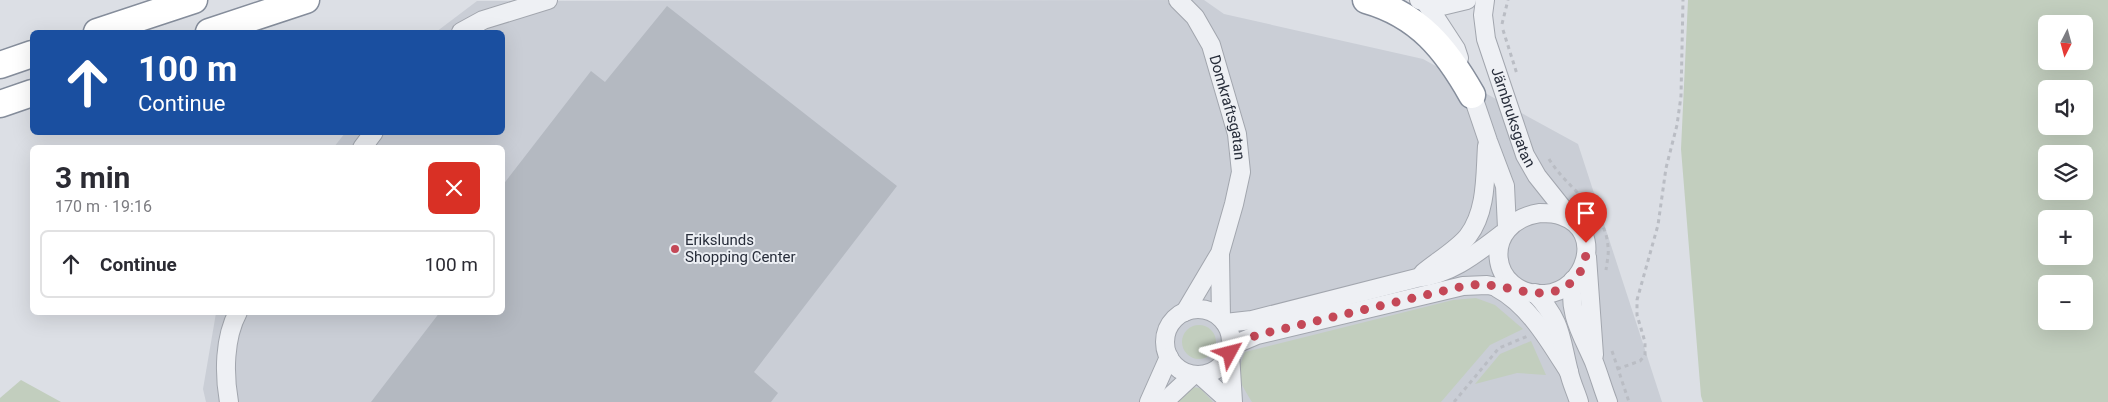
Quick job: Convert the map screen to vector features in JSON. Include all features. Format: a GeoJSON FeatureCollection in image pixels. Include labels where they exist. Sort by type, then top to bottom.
{"type":"FeatureCollection","features":[{"type":"Feature","properties":{"kind":"highway"},"geometry":{"type":"LineString","coordinates":[[104,30],[194,0]]}},
{"type":"Feature","properties":{"kind":"highway"},"geometry":{"type":"LineString","coordinates":[[215,30],[306,0]]}},
{"type":"Feature","properties":{"kind":"highway"},"geometry":{"type":"LineString","coordinates":[[1366,0],[1386,6],[1408,18],[1425,31],[1445,52],[1472,95]]}},
{"type":"Feature","properties":{"kind":"highway"},"geometry":{"type":"LineString","coordinates":[[0,66],[30,55]]}},
{"type":"Feature","properties":{"kind":"highway"},"geometry":{"type":"LineString","coordinates":[[0,104],[30,94]]}},
{"type":"Feature","properties":{"kind":"street"},"geometry":{"type":"LineString","coordinates":[[465,30],[483,20],[548,0]]}},
{"type":"Feature","properties":{"kind":"street","name":"Domkraftsgatan"},"geometry":{"type":"LineString","coordinates":[[1178,0],[1195,17],[1210,45],[1237,134],[1240,172],[1234,204],[1220,253],[1185,312]]}},
{"type":"Feature","properties":{"kind":"street"},"geometry":{"type":"LineString","coordinates":[[1422,2],[1442,6],[1467,0]]}},
{"type":"Feature","properties":{"kind":"street","name":"Järnbruksgatan"},"geometry":{"type":"LineString","coordinates":[[1485,0],[1483,15],[1486,39],[1525,155],[1537,176],[1574,223]]}},
{"type":"Feature","properties":{"kind":"street","name":"Järnbruksgatan"},"geometry":{"type":"LineString","coordinates":[[1422,2],[1456,49],[1505,186],[1505,231]]}},
{"type":"Feature","properties":{"kind":"street"},"geometry":{"type":"LineString","coordinates":[[1417,278],[1467,237],[1476,222],[1484,188],[1488,141]]}},
{"type":"Feature","properties":{"kind":"street"},"geometry":{"type":"LineString","coordinates":[[1223,320],[1252,320],[1417,278],[1429,277],[1467,261],[1524,218],[1540,213],[1561,215],[1574,223],[1583,236],[1586,251],[1594,364]]}},
{"type":"Feature","properties":{"kind":"street"},"geometry":{"type":"LineString","coordinates":[[1505,231],[1498,250],[1501,268],[1507,280],[1517,288],[1531,292],[1553,314],[1558,324],[1569,372],[1580,402]]}},
{"type":"Feature","properties":{"kind":"street"},"geometry":{"type":"LineString","coordinates":[[1164,402],[1196,375],[1217,369],[1230,350],[1257,335],[1464,286],[1487,285],[1531,292],[1552,292],[1573,280],[1583,268],[1586,251]]}},
{"type":"Feature","properties":{"kind":"street","name":"Domkraftsgatan"},"geometry":{"type":"LineString","coordinates":[[1220,253],[1223,320]]}},
{"type":"Feature","properties":{"kind":"street"},"geometry":{"type":"LineString","coordinates":[[1573,280],[1571,296],[1574,319],[1608,402]]}},
{"type":"Feature","properties":{"kind":"street"},"geometry":{"type":"LineString","coordinates":[[1487,285],[1499,289],[1510,297],[1541,330],[1569,372]]}},
{"type":"Feature","properties":{"kind":"street"},"geometry":{"type":"LineString","coordinates":[[1197,309],[1206,310],[1223,320],[1231,334],[1231,402],[1196,375],[1178,368],[1169,356],[1166,343],[1168,330],[1174,320],[1185,312],[1197,309]]}},
{"type":"Feature","properties":{"kind":"street"},"geometry":{"type":"LineString","coordinates":[[229,402],[226,377],[227,353],[237,315]]}},
{"type":"Feature","properties":{"kind":"street"},"geometry":{"type":"LineString","coordinates":[[1149,402],[1169,356]]}},
{"type":"Feature","properties":{"kind":"path"},"geometry":{"type":"LineString","coordinates":[[1508,0],[1502,21],[1518,75]]}},
{"type":"Feature","properties":{"kind":"path"},"geometry":{"type":"LineString","coordinates":[[1617,369],[1640,360],[1645,354],[1645,342],[1637,315],[1637,300],[1658,225],[1666,168],[1677,124],[1681,96],[1683,0]]}},
{"type":"Feature","properties":{"kind":"path"},"geometry":{"type":"LineString","coordinates":[[1544,151],[1559,174],[1600,219],[1606,234],[1608,247],[1606,272]]}},
{"type":"Feature","properties":{"kind":"path"},"geometry":{"type":"LineString","coordinates":[[1454,402],[1499,348],[1541,330]]}},
{"type":"Feature","properties":{"kind":"path"},"geometry":{"type":"LineString","coordinates":[[1611,345],[1617,369],[1629,402]]}},
{"type":"Feature","properties":{"kind":"shaded area"},"geometry":{"type":"Polygon","coordinates":[[[1204,0],[1224,14],[1423,59],[1578,144],[1662,402],[206,402],[203,389],[216,315],[505,315],[505,145],[336,145],[343,135],[505,135],[505,30],[439,30],[477,1],[1204,0]]]}},
{"type":"Feature","properties":{"kind":"green space"},"geometry":{"type":"Polygon","coordinates":[[[1688,0],[2108,0],[2108,402],[1703,402],[1681,149],[1688,0]]]}},
{"type":"Feature","properties":{"kind":"green space"},"geometry":{"type":"Polygon","coordinates":[[[1476,298],[1495,305],[1523,329],[1490,345],[1441,402],[1252,402],[1241,383],[1239,373],[1245,352],[1453,300],[1476,298]]]}},
{"type":"Feature","properties":{"kind":"green space"},"geometry":{"type":"Polygon","coordinates":[[[1199,325],[1206,326],[1211,330],[1215,335],[1215,349],[1211,354],[1206,358],[1199,359],[1192,358],[1187,354],[1183,349],[1182,342],[1183,335],[1187,330],[1192,326],[1199,325]]]}},
{"type":"Feature","properties":{"kind":"green space"},"geometry":{"type":"Polygon","coordinates":[[[1531,341],[1546,375],[1517,373],[1475,384],[1500,354],[1531,341]]]}},
{"type":"Feature","properties":{"kind":"green space"},"geometry":{"type":"Polygon","coordinates":[[[21,380],[61,402],[0,402],[0,398],[21,380]]]}},
{"type":"Feature","properties":{"kind":"green space"},"geometry":{"type":"Polygon","coordinates":[[[1192,387],[1200,388],[1213,402],[1176,402],[1192,387]]]}},
{"type":"Feature","properties":{"kind":"building","name":"Erikslunds Shopping Center"},"geometry":{"type":"Polygon","coordinates":[[[667,6],[897,186],[754,372],[778,393],[771,402],[371,402],[438,315],[505,315],[505,182],[591,71],[605,82],[667,6]]]}},
{"type":"Feature","properties":{"kind":"place","name":"Erikslunds Shopping Center"},"geometry":{"type":"Point","coordinates":[675,249]}},
{"type":"Feature","properties":{"kind":"route"},"geometry":{"type":"LineString","coordinates":[[1230,353],[1231,346],[1257,335],[1464,286],[1487,285],[1543,294],[1559,290],[1573,280],[1583,268],[1586,243]]}}]}
